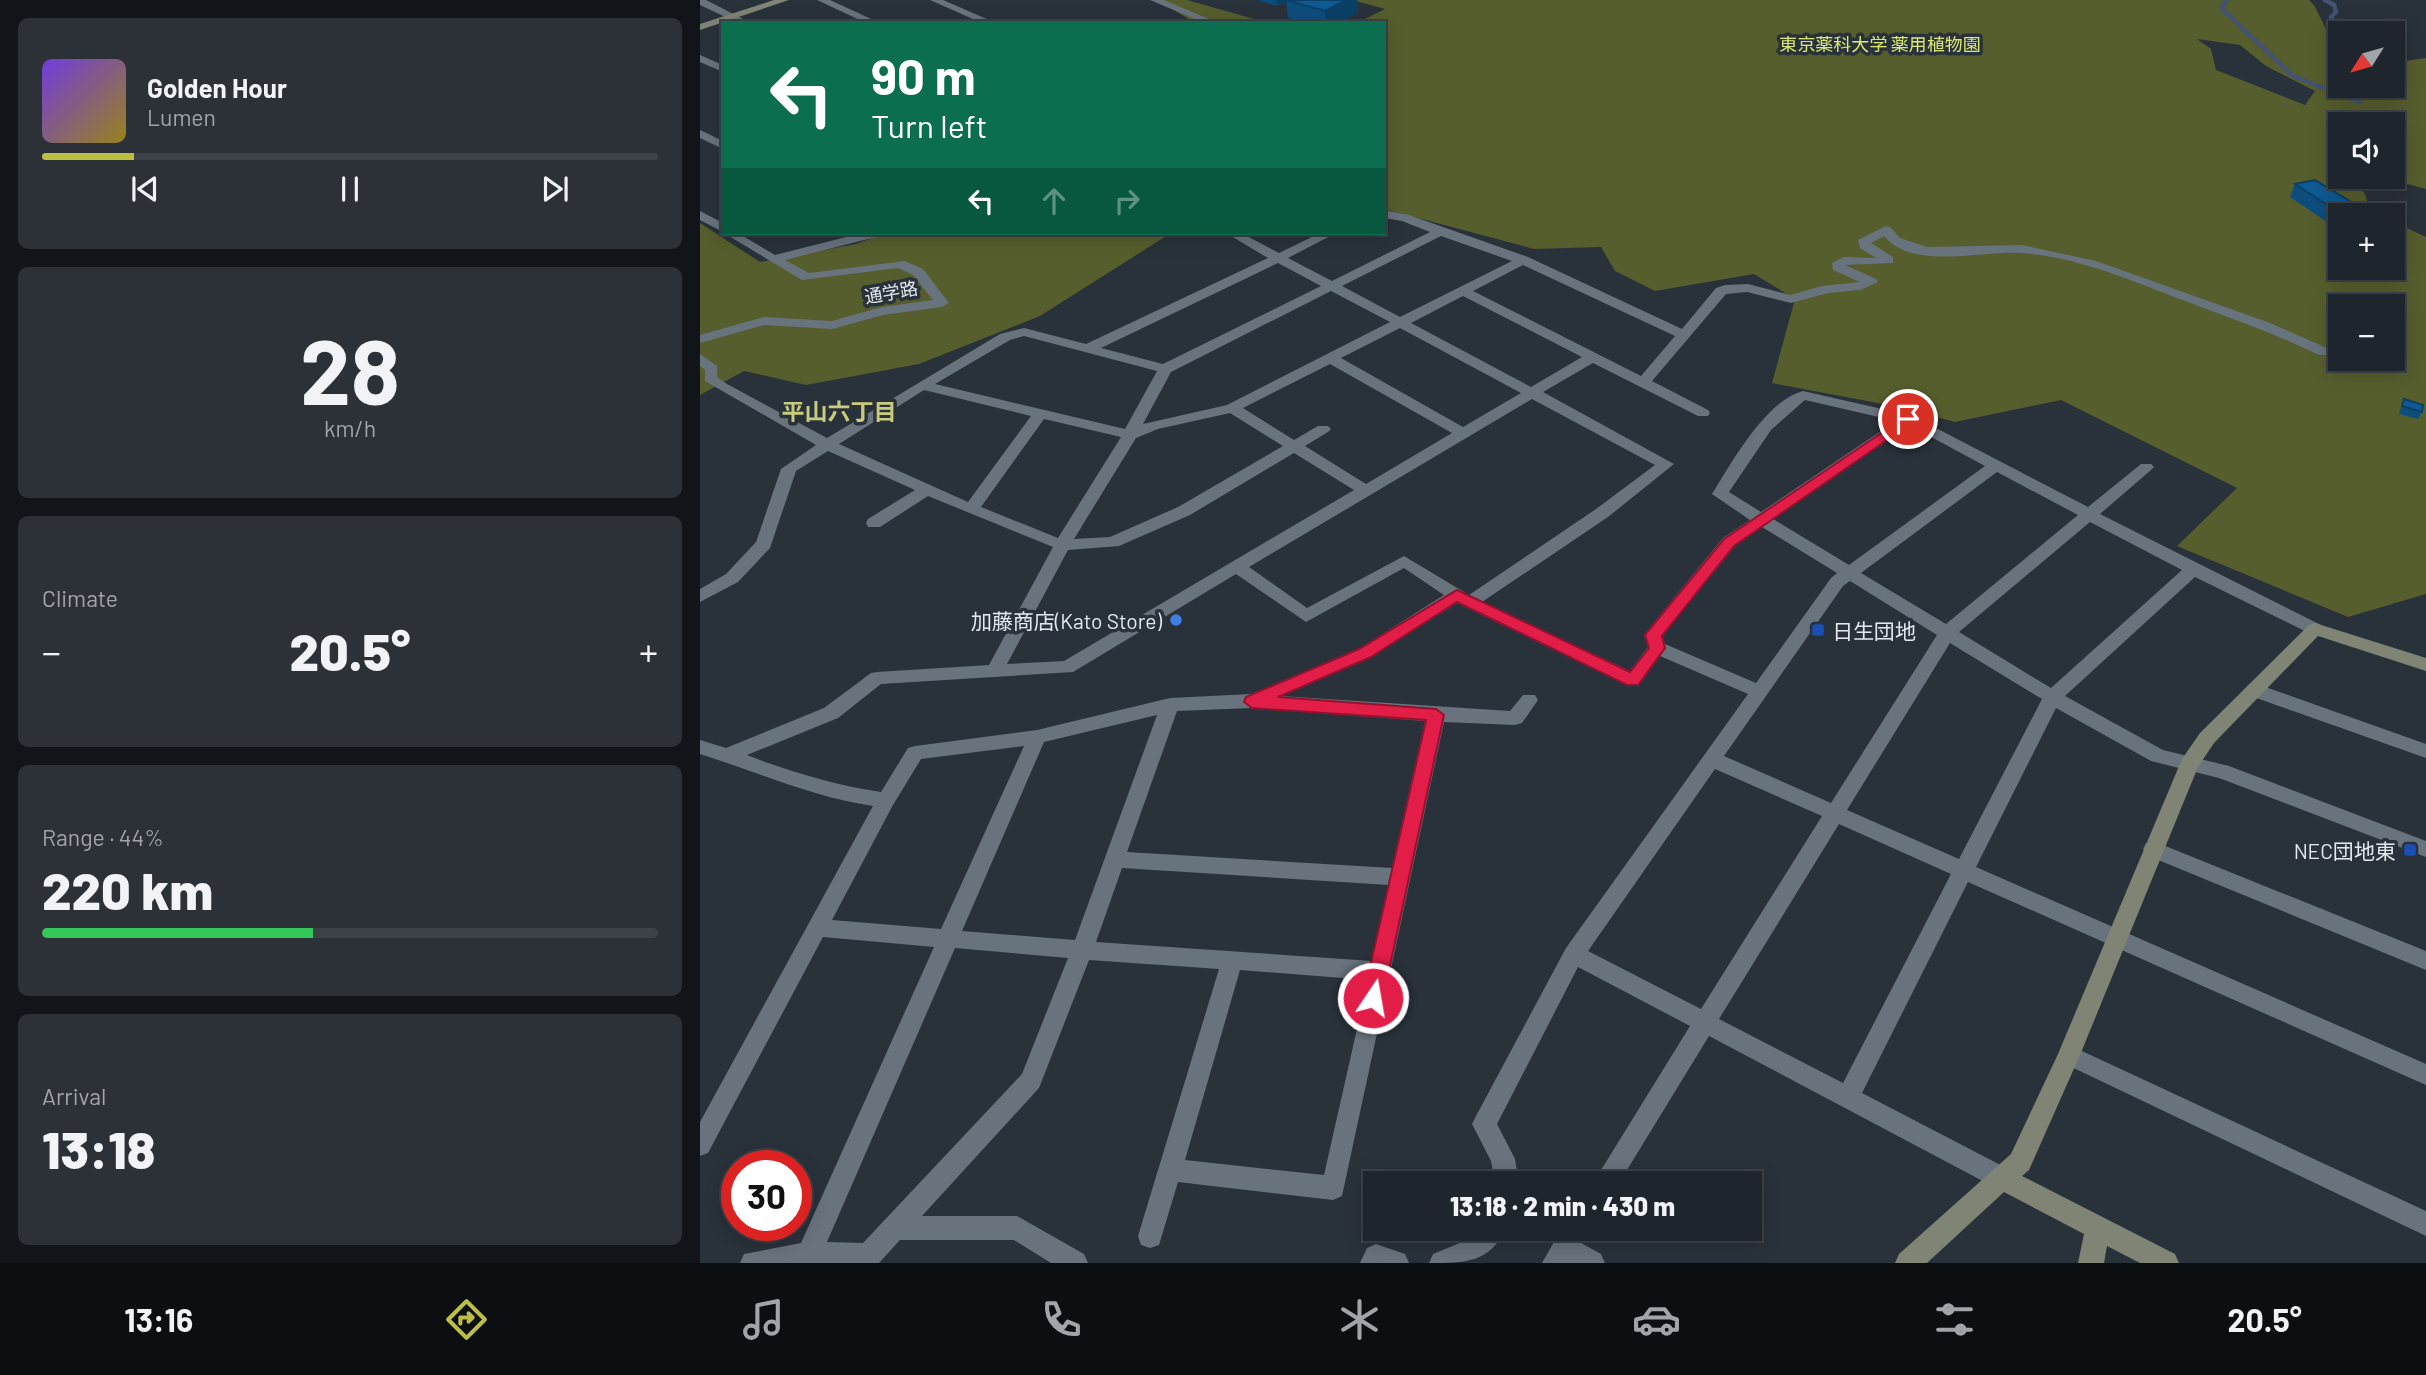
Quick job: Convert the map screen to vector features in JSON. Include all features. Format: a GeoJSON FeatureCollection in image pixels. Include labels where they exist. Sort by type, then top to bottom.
{"type":"FeatureCollection","features":[{"type":"Feature","properties":{"kind":"street"},"geometry":{"type":"LineString","coordinates":[[700,27],[783,0]]}},
{"type":"Feature","properties":{"kind":"street"},"geometry":{"type":"LineString","coordinates":[[822,0],[870,21]]}},
{"type":"Feature","properties":{"kind":"street"},"geometry":{"type":"LineString","coordinates":[[935,0],[986,21]]}},
{"type":"Feature","properties":{"kind":"street"},"geometry":{"type":"LineString","coordinates":[[1155,0],[1208,21]]}},
{"type":"Feature","properties":{"kind":"street"},"geometry":{"type":"LineString","coordinates":[[700,1],[742,21]]}},
{"type":"Feature","properties":{"kind":"street"},"geometry":{"type":"LineString","coordinates":[[1191,21],[1198,17]]}},
{"type":"Feature","properties":{"kind":"street"},"geometry":{"type":"LineString","coordinates":[[700,58],[721,68]]}},
{"type":"Feature","properties":{"kind":"street"},"geometry":{"type":"LineString","coordinates":[[700,133],[721,144]]}},
{"type":"Feature","properties":{"kind":"street"},"geometry":{"type":"LineString","coordinates":[[700,152],[721,144]]}},
{"type":"Feature","properties":{"kind":"street"},"geometry":{"type":"LineString","coordinates":[[1386,214],[1405,218],[1523,260],[1684,335]]}},
{"type":"Feature","properties":{"kind":"street"},"geometry":{"type":"LineString","coordinates":[[700,215],[721,227]]}},
{"type":"Feature","properties":{"kind":"street"},"geometry":{"type":"LineString","coordinates":[[1643,383],[1721,291],[1736,286],[1794,300],[1825,289],[1867,285],[1871,282],[1838,267],[1838,263],[1847,260],[1888,260],[1865,245],[1864,240],[1886,230],[1890,239],[1908,249],[2022,249],[2064,257],[2172,292],[2301,340],[2324,352]]}},
{"type":"Feature","properties":{"kind":"street"},"geometry":{"type":"LineString","coordinates":[[994,672],[1062,545],[1130,435],[1165,369],[1440,232]]}},
{"type":"Feature","properties":{"kind":"street"},"geometry":{"type":"LineString","coordinates":[[733,235],[773,259],[868,235]]}},
{"type":"Feature","properties":{"kind":"street"},"geometry":{"type":"LineString","coordinates":[[1236,235],[1666,464],[1602,513],[1463,599],[1365,653],[1252,702]]}},
{"type":"Feature","properties":{"kind":"street"},"geometry":{"type":"LineString","coordinates":[[1085,350],[1326,235]]}},
{"type":"Feature","properties":{"kind":"street","name":"通学路"},"geometry":{"type":"LineString","coordinates":[[700,339],[764,321],[832,325],[882,312],[942,303],[918,272],[900,264],[807,277],[773,259]]}},
{"type":"Feature","properties":{"kind":"street"},"geometry":{"type":"LineString","coordinates":[[922,386],[1130,435],[1153,425],[1231,408],[1523,260]]}},
{"type":"Feature","properties":{"kind":"street"},"geometry":{"type":"LineString","coordinates":[[1462,291],[1703,413]]}},
{"type":"Feature","properties":{"kind":"street"},"geometry":{"type":"LineString","coordinates":[[700,596],[732,579],[764,544],[789,470],[826,444],[1004,337],[1024,332],[1165,369]]}},
{"type":"Feature","properties":{"kind":"street"},"geometry":{"type":"LineString","coordinates":[[727,755],[831,713],[877,678],[1067,667],[1592,357]]}},
{"type":"Feature","properties":{"kind":"street"},"geometry":{"type":"LineString","coordinates":[[700,358],[712,369],[710,378],[722,387],[826,444],[971,509],[1062,545],[1112,542],[1184,511],[1323,429]]}},
{"type":"Feature","properties":{"kind":"street"},"geometry":{"type":"LineString","coordinates":[[1330,358],[1463,433]]}},
{"type":"Feature","properties":{"kind":"street"},"geometry":{"type":"LineString","coordinates":[[2426,665],[2315,629],[2193,569],[1908,419],[1803,395],[1789,403],[1758,435],[1720,495],[2052,697],[2158,756],[2222,771],[2426,849]]}},
{"type":"Feature","properties":{"kind":"street"},"geometry":{"type":"LineString","coordinates":[[1231,408],[1365,490]]}},
{"type":"Feature","properties":{"kind":"street"},"geometry":{"type":"LineString","coordinates":[[971,509],[1040,414]]}},
{"type":"Feature","properties":{"kind":"street"},"geometry":{"type":"LineString","coordinates":[[1760,692],[1657,648],[1653,635],[1729,542],[1908,419]]}},
{"type":"Feature","properties":{"kind":"street"},"geometry":{"type":"LineString","coordinates":[[1505,1171],[1503,1159],[1485,1125],[1574,954],[1837,582],[1997,465]]}},
{"type":"Feature","properties":{"kind":"street"},"geometry":{"type":"LineString","coordinates":[[1613,1171],[1947,633],[2146,467]]}},
{"type":"Feature","properties":{"kind":"street"},"geometry":{"type":"LineString","coordinates":[[874,523],[927,489]]}},
{"type":"Feature","properties":{"kind":"street"},"geometry":{"type":"LineString","coordinates":[[1236,566],[1306,616],[1404,561],[1463,599],[1633,680],[1657,648]]}},
{"type":"Feature","properties":{"kind":"street"},"geometry":{"type":"LineString","coordinates":[[1848,1097],[2052,697],[2193,569]]}},
{"type":"Feature","properties":{"kind":"street"},"geometry":{"type":"LineString","coordinates":[[1908,1263],[2020,1162],[2069,1055],[2189,764],[2207,738],[2315,629]]}},
{"type":"Feature","properties":{"kind":"street"},"geometry":{"type":"LineString","coordinates":[[2254,690],[2426,751]]}},
{"type":"Feature","properties":{"kind":"street"},"geometry":{"type":"LineString","coordinates":[[700,1145],[886,800],[915,753],[1037,737],[1171,705],[1252,702],[1515,718],[1529,700]]}},
{"type":"Feature","properties":{"kind":"street"},"geometry":{"type":"LineString","coordinates":[[753,1263],[809,1254],[865,1259],[1031,1081],[1171,705]]}},
{"type":"Feature","properties":{"kind":"street"},"geometry":{"type":"LineString","coordinates":[[1170,1170],[1333,1188],[1436,715]]}},
{"type":"Feature","properties":{"kind":"street"},"geometry":{"type":"LineString","coordinates":[[809,1254],[1037,737]]}},
{"type":"Feature","properties":{"kind":"street"},"geometry":{"type":"LineString","coordinates":[[700,747],[792,780],[843,794],[886,800]]}},
{"type":"Feature","properties":{"kind":"street"},"geometry":{"type":"LineString","coordinates":[[1712,759],[2426,1075]]}},
{"type":"Feature","properties":{"kind":"street"},"geometry":{"type":"LineString","coordinates":[[2153,849],[2426,961]]}},
{"type":"Feature","properties":{"kind":"street"},"geometry":{"type":"LineString","coordinates":[[1115,859],[1400,877]]}},
{"type":"Feature","properties":{"kind":"street"},"geometry":{"type":"LineString","coordinates":[[818,928],[1232,962],[1379,971]]}},
{"type":"Feature","properties":{"kind":"street"},"geometry":{"type":"LineString","coordinates":[[1574,954],[2166,1263]]}},
{"type":"Feature","properties":{"kind":"street"},"geometry":{"type":"LineString","coordinates":[[1150,1236],[1232,962]]}},
{"type":"Feature","properties":{"kind":"street"},"geometry":{"type":"LineString","coordinates":[[2069,1055],[2426,1224]]}},
{"type":"Feature","properties":{"kind":"street"},"geometry":{"type":"LineString","coordinates":[[2091,1263],[2098,1227]]}},
{"type":"Feature","properties":{"kind":"street"},"geometry":{"type":"LineString","coordinates":[[894,1228],[1017,1228],[1075,1263]]}},
{"type":"Feature","properties":{"kind":"street"},"geometry":{"type":"LineString","coordinates":[[1442,1263],[1459,1259],[1486,1241]]}},
{"type":"Feature","properties":{"kind":"street"},"geometry":{"type":"LineString","coordinates":[[1566,1246],[1592,1263]]}},
{"type":"Feature","properties":{"kind":"street"},"geometry":{"type":"LineString","coordinates":[[1373,1263],[1376,1258],[1396,1263]]}},
{"type":"Feature","properties":{"kind":"green space"},"geometry":{"type":"Polygon","coordinates":[[[1158,0],[1187,0],[1261,21],[1192,21],[1158,0]]]}},
{"type":"Feature","properties":{"kind":"green space","name":"東京薬科大学 薬用植物園"},"geometry":{"type":"Polygon","coordinates":[[[1352,0],[2309,0],[2328,33],[2328,98],[2405,98],[2405,61],[2426,58],[2426,189],[2405,183],[2405,112],[2328,112],[2328,189],[2361,189],[2368,203],[2328,203],[2328,280],[2405,280],[2405,227],[2426,237],[2426,594],[2348,617],[2177,546],[2237,488],[2061,400],[1955,422],[1899,407],[1772,383],[1795,299],[1754,274],[1655,291],[1615,271],[1601,247],[1534,249],[1386,210],[1386,21],[1361,21],[1385,9],[1352,0]],[[2197,39],[2211,49],[2216,70],[2305,105],[2315,91],[2266,66],[2240,45],[2197,39]]]}},
{"type":"Feature","properties":{"kind":"green space"},"geometry":{"type":"Polygon","coordinates":[[[700,223],[760,262],[856,244],[880,235],[1168,235],[1040,316],[919,364],[806,385],[744,371],[700,395],[700,223]]]}},
{"type":"Feature","properties":{"kind":"building"},"geometry":{"type":"Polygon","coordinates":[[[1286,0],[1346,0],[1325,11],[1286,0]]]}},
{"type":"Feature","properties":{"kind":"building"},"geometry":{"type":"Polygon","coordinates":[[[2315,180],[2353,203],[2328,203],[2328,205],[2295,184],[2315,180]]]}},
{"type":"Feature","properties":{"kind":"building"},"geometry":{"type":"Polygon","coordinates":[[[2404,399],[2423,405],[2422,412],[2402,406],[2404,399]]]}},
{"type":"Feature","properties":{"kind":"waterway"},"geometry":{"type":"LineString","coordinates":[[2227,0],[2221,8],[2293,76],[2359,102]]}},
{"type":"Feature","properties":{"kind":"waterway"},"geometry":{"type":"LineString","coordinates":[[2325,0],[2334,5],[2336,12],[2331,17],[2334,21]]}},
{"type":"Feature","properties":{"kind":"place","name":"加藤商店(Kato Store)"},"geometry":{"type":"Point","coordinates":[1176,620]}},
{"type":"Feature","properties":{"kind":"place","name":"日生団地"},"geometry":{"type":"Point","coordinates":[1818,630]}},
{"type":"Feature","properties":{"kind":"place","name":"NEC団地東"},"geometry":{"type":"Point","coordinates":[2410,850]}},
{"type":"Feature","properties":{"kind":"district","name":"平山六丁目"},"geometry":{"type":"Point","coordinates":[839,411]}},
{"type":"Feature","properties":{"kind":"route"},"geometry":{"type":"LineString","coordinates":[[1373,998],[1436,715],[1252,702],[1365,653],[1457,595],[1633,680],[1657,648],[1653,635],[1729,542],[1908,419]]}}]}
